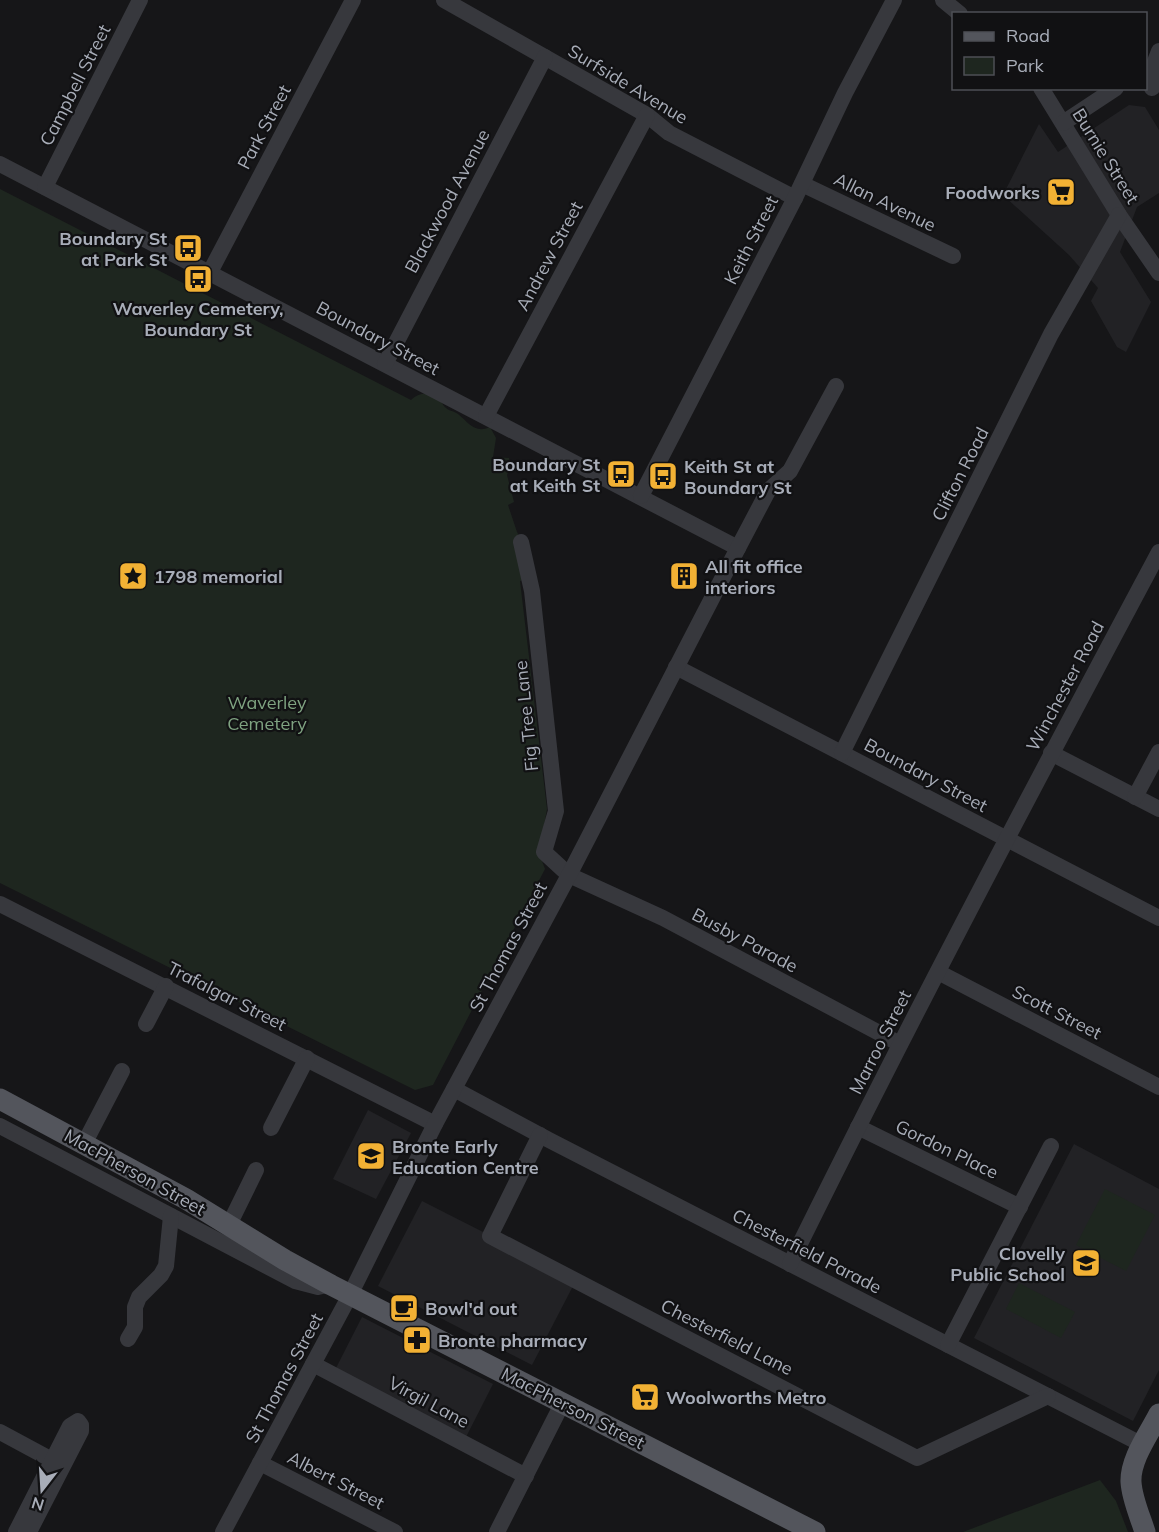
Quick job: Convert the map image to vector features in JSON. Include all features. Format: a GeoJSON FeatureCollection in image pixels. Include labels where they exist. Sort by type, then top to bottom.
{"type":"FeatureCollection","features":[{"type":"Feature","properties":{"kind":"main road","name":"MacPherson Street"},"geometry":{"type":"LineString","coordinates":[[0,1099],[186,1199],[285,1260],[331,1285],[815,1532]]}},
{"type":"Feature","properties":{"kind":"main road"},"geometry":{"type":"LineString","coordinates":[[1145,1532],[1131,1483],[1143,1444],[1159,1413]]}},
{"type":"Feature","properties":{"kind":"street","name":"Campbell Street"},"geometry":{"type":"LineString","coordinates":[[45,187],[141,0]]}},
{"type":"Feature","properties":{"kind":"street","name":"Park Street"},"geometry":{"type":"LineString","coordinates":[[210,272],[353,0]]}},
{"type":"Feature","properties":{"kind":"street","name":"Surfside Avenue"},"geometry":{"type":"LineString","coordinates":[[444,0],[647,114],[669,133],[798,191]]}},
{"type":"Feature","properties":{"kind":"street","name":"Keith Street"},"geometry":{"type":"LineString","coordinates":[[640,496],[894,0]]}},
{"type":"Feature","properties":{"kind":"street"},"geometry":{"type":"LineString","coordinates":[[943,0],[958,12]]}},
{"type":"Feature","properties":{"kind":"street"},"geometry":{"type":"LineString","coordinates":[[1152,88],[1154,64],[1159,51]]}},
{"type":"Feature","properties":{"kind":"street","name":"Blackwood Avenue"},"geometry":{"type":"LineString","coordinates":[[385,363],[545,57]]}},
{"type":"Feature","properties":{"kind":"street","name":"Burnie Street"},"geometry":{"type":"LineString","coordinates":[[1042,90],[1119,215],[1159,273]]}},
{"type":"Feature","properties":{"kind":"street"},"geometry":{"type":"LineString","coordinates":[[1063,123],[1113,90]]}},
{"type":"Feature","properties":{"kind":"street","name":"Andrew Street"},"geometry":{"type":"LineString","coordinates":[[486,416],[647,114]]}},
{"type":"Feature","properties":{"kind":"street","name":"Boundary Street"},"geometry":{"type":"LineString","coordinates":[[0,164],[738,548]]}},
{"type":"Feature","properties":{"kind":"street","name":"Allan Avenue"},"geometry":{"type":"LineString","coordinates":[[798,191],[952,256]]}},
{"type":"Feature","properties":{"kind":"street","name":"Clifton Road"},"geometry":{"type":"LineString","coordinates":[[842,753],[1051,334],[1119,215]]}},
{"type":"Feature","properties":{"kind":"street","name":"St Thomas Street"},"geometry":{"type":"LineString","coordinates":[[223,1532],[350,1295],[435,1124],[768,491],[790,471],[836,386]]}},
{"type":"Feature","properties":{"kind":"street","name":"Fig Tree Lane"},"geometry":{"type":"LineString","coordinates":[[521,542],[532,591],[556,811],[544,852],[568,875]]}},
{"type":"Feature","properties":{"kind":"street","name":"Winchester Road"},"geometry":{"type":"LineString","coordinates":[[1006,839],[1159,552]]}},
{"type":"Feature","properties":{"kind":"street","name":"Boundary Street"},"geometry":{"type":"LineString","coordinates":[[676,667],[1159,918]]}},
{"type":"Feature","properties":{"kind":"street"},"geometry":{"type":"LineString","coordinates":[[1135,797],[1159,752]]}},
{"type":"Feature","properties":{"kind":"street"},"geometry":{"type":"LineString","coordinates":[[1051,753],[1159,809]]}},
{"type":"Feature","properties":{"kind":"street","name":"Marroo Street"},"geometry":{"type":"LineString","coordinates":[[790,1264],[1006,839]]}},
{"type":"Feature","properties":{"kind":"street","name":"Busby Parade"},"geometry":{"type":"LineString","coordinates":[[568,875],[663,918],[900,1044]]}},
{"type":"Feature","properties":{"kind":"street","name":"Trafalgar Street"},"geometry":{"type":"LineString","coordinates":[[0,904],[435,1124]]}},
{"type":"Feature","properties":{"kind":"street","name":"Scott Street"},"geometry":{"type":"LineString","coordinates":[[938,972],[1159,1087]]}},
{"type":"Feature","properties":{"kind":"street"},"geometry":{"type":"LineString","coordinates":[[146,1024],[166,986]]}},
{"type":"Feature","properties":{"kind":"street"},"geometry":{"type":"LineString","coordinates":[[271,1128],[307,1059]]}},
{"type":"Feature","properties":{"kind":"street"},"geometry":{"type":"LineString","coordinates":[[84,1144],[122,1071]]}},
{"type":"Feature","properties":{"kind":"street","name":"Chesterfield Parade"},"geometry":{"type":"LineString","coordinates":[[454,1089],[1143,1444]]}},
{"type":"Feature","properties":{"kind":"street","name":"MacPherson Street"},"geometry":{"type":"LineString","coordinates":[[0,1126],[294,1281],[318,1287],[331,1285]]}},
{"type":"Feature","properties":{"kind":"street","name":"Gordon Place"},"geometry":{"type":"LineString","coordinates":[[858,1127],[1020,1207]]}},
{"type":"Feature","properties":{"kind":"street","name":"Chesterfield Lane"},"geometry":{"type":"LineString","coordinates":[[540,1135],[490,1236],[917,1458],[1048,1396]]}},
{"type":"Feature","properties":{"kind":"street"},"geometry":{"type":"LineString","coordinates":[[948,1345],[1051,1146]]}},
{"type":"Feature","properties":{"kind":"street"},"geometry":{"type":"LineString","coordinates":[[229,1225],[256,1170]]}},
{"type":"Feature","properties":{"kind":"street"},"geometry":{"type":"LineString","coordinates":[[128,1339],[135,1327],[135,1307],[139,1297],[161,1275],[166,1266],[171,1216]]}},
{"type":"Feature","properties":{"kind":"street","name":"Virgil Lane"},"geometry":{"type":"LineString","coordinates":[[313,1364],[526,1476]]}},
{"type":"Feature","properties":{"kind":"street"},"geometry":{"type":"LineString","coordinates":[[497,1532],[563,1402]]}},
{"type":"Feature","properties":{"kind":"street"},"geometry":{"type":"LineString","coordinates":[[16,1532],[70,1426],[78,1421],[81,1431],[28,1532]]}},
{"type":"Feature","properties":{"kind":"street"},"geometry":{"type":"LineString","coordinates":[[0,1432],[52,1460]]}},
{"type":"Feature","properties":{"kind":"street","name":"Albert Street"},"geometry":{"type":"LineString","coordinates":[[260,1462],[395,1532]]}},
{"type":"Feature","properties":{"kind":"shaded area"},"geometry":{"type":"Polygon","coordinates":[[[1129,105],[1145,107],[1159,130],[1159,193],[1137,207],[1120,252],[1151,302],[1126,352],[1117,347],[1091,301],[1098,288],[1069,255],[1003,195],[1039,124],[1058,152],[1129,105]]]}},
{"type":"Feature","properties":{"kind":"shaded area","name":"Bronte Early Education Centre"},"geometry":{"type":"Polygon","coordinates":[[[368,1110],[411,1133],[376,1199],[333,1179],[368,1110]]]}},
{"type":"Feature","properties":{"kind":"shaded area","name":"Clovelly Public School"},"geometry":{"type":"Polygon","coordinates":[[[1074,1144],[1159,1189],[1159,1370],[1133,1421],[974,1338],[1074,1144]]]}},
{"type":"Feature","properties":{"kind":"shaded area"},"geometry":{"type":"Polygon","coordinates":[[[422,1201],[485,1233],[573,1286],[532,1365],[378,1286],[422,1201]]]}},
{"type":"Feature","properties":{"kind":"shaded area"},"geometry":{"type":"Polygon","coordinates":[[[362,1317],[493,1384],[465,1439],[334,1372],[362,1317]]]}},
{"type":"Feature","properties":{"kind":"green space","name":"Waverley Cemetery"},"geometry":{"type":"Polygon","coordinates":[[[0,189],[411,400],[421,394],[433,395],[447,409],[458,414],[472,426],[480,429],[490,427],[496,438],[493,457],[509,458],[510,465],[507,475],[514,502],[508,505],[525,547],[524,580],[520,581],[547,809],[539,853],[545,869],[433,1085],[415,1090],[0,883],[0,189]]]}},
{"type":"Feature","properties":{"kind":"green space"},"geometry":{"type":"Polygon","coordinates":[[[1105,1189],[1155,1215],[1126,1271],[1076,1245],[1105,1189]]]}},
{"type":"Feature","properties":{"kind":"green space"},"geometry":{"type":"Polygon","coordinates":[[[1019,1283],[1075,1312],[1061,1338],[1006,1309],[1019,1283]]]}},
{"type":"Feature","properties":{"kind":"green space"},"geometry":{"type":"Polygon","coordinates":[[[1100,1480],[1116,1501],[1128,1532],[963,1532],[1100,1480]]]}},
{"type":"Feature","properties":{"kind":"place","name":"Foodworks"},"geometry":{"type":"Point","coordinates":[1061,192]}},
{"type":"Feature","properties":{"kind":"place","name":"Boundary St at Park St"},"geometry":{"type":"Point","coordinates":[188,248]}},
{"type":"Feature","properties":{"kind":"place","name":"Waverley Cemetery, Boundary St"},"geometry":{"type":"Point","coordinates":[198,279]}},
{"type":"Feature","properties":{"kind":"place","name":"Boundary St at Keith St"},"geometry":{"type":"Point","coordinates":[621,474]}},
{"type":"Feature","properties":{"kind":"place","name":"Keith St at Boundary St"},"geometry":{"type":"Point","coordinates":[663,476]}},
{"type":"Feature","properties":{"kind":"place","name":"1798 memorial"},"geometry":{"type":"Point","coordinates":[133,576]}},
{"type":"Feature","properties":{"kind":"place","name":"All fit office interiors"},"geometry":{"type":"Point","coordinates":[684,576]}},
{"type":"Feature","properties":{"kind":"place","name":"Bronte Early Education Centre"},"geometry":{"type":"Point","coordinates":[371,1156]}},
{"type":"Feature","properties":{"kind":"place","name":"Clovelly Public School"},"geometry":{"type":"Point","coordinates":[1086,1263]}},
{"type":"Feature","properties":{"kind":"place","name":"Bowl'd out"},"geometry":{"type":"Point","coordinates":[404,1308]}},
{"type":"Feature","properties":{"kind":"place","name":"Bronte pharmacy"},"geometry":{"type":"Point","coordinates":[417,1340]}},
{"type":"Feature","properties":{"kind":"place","name":"Woolworths Metro"},"geometry":{"type":"Point","coordinates":[645,1397]}}]}
